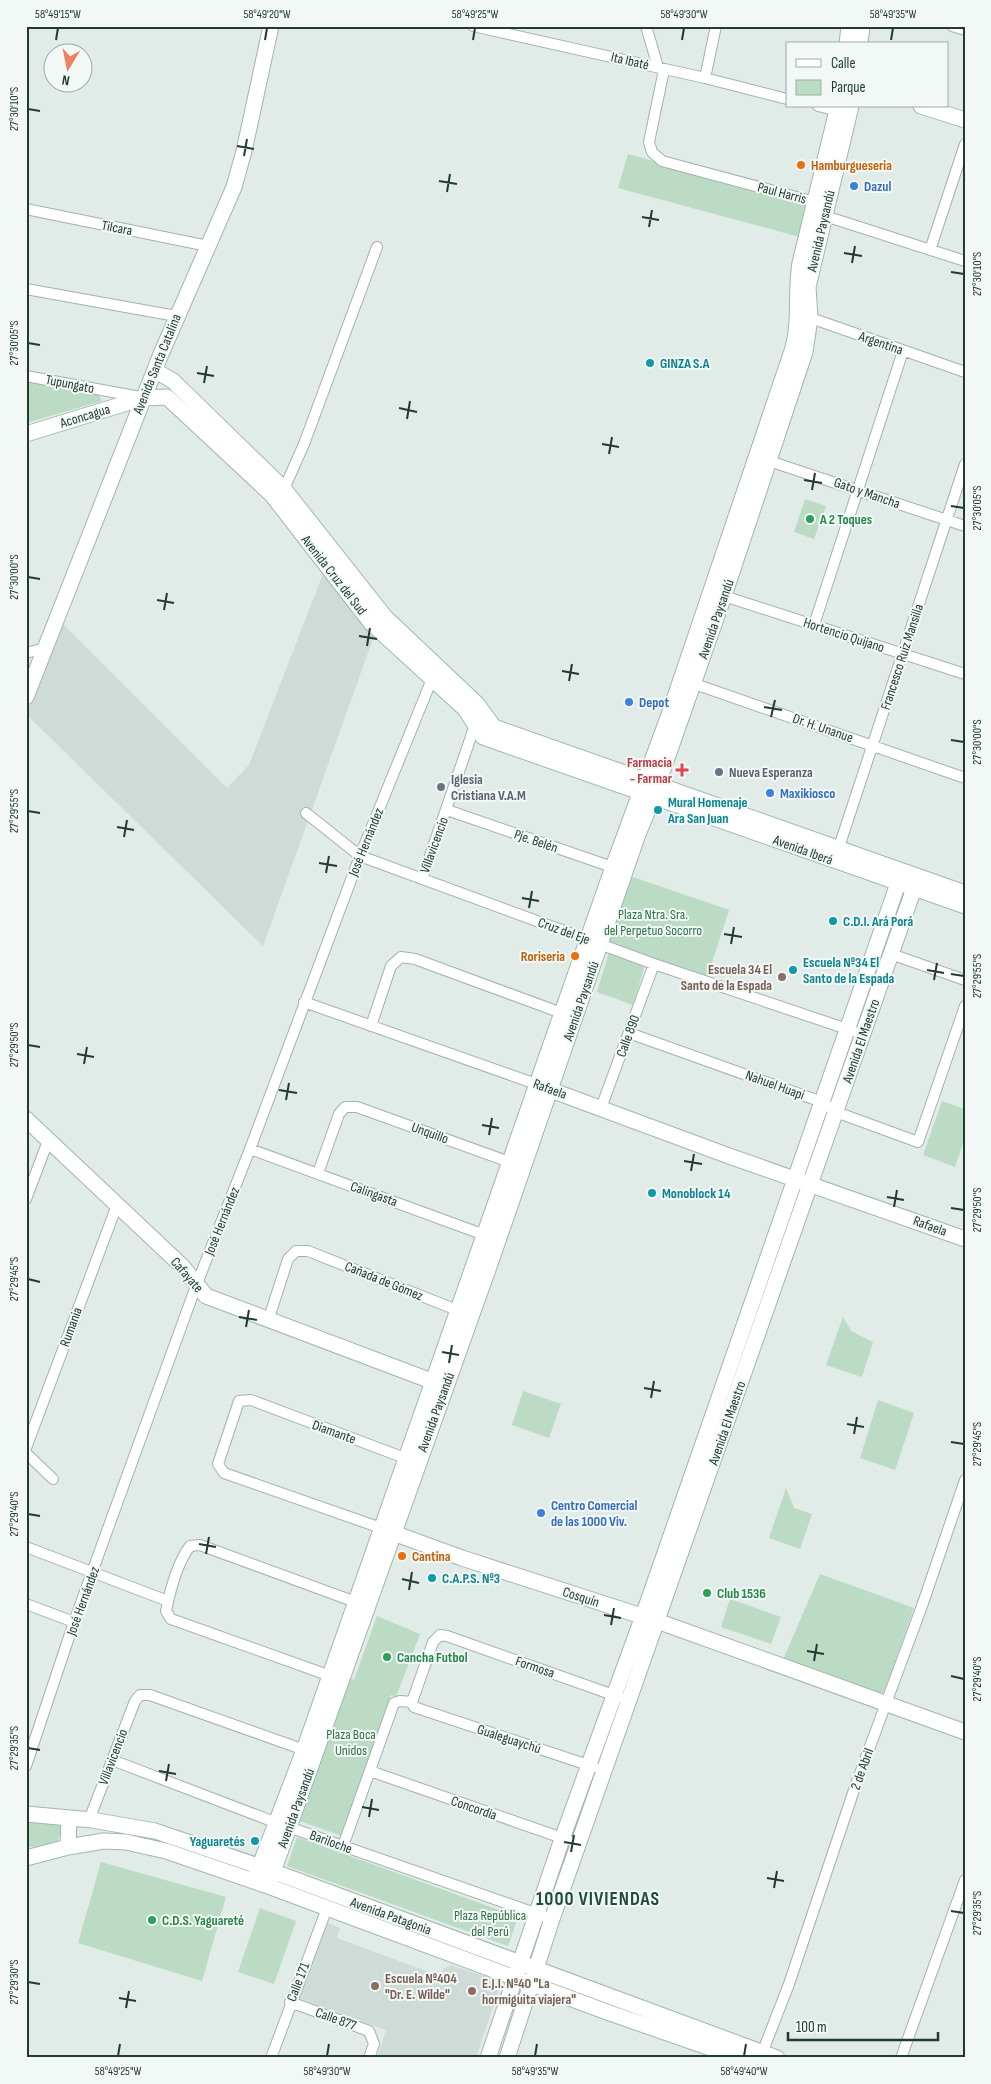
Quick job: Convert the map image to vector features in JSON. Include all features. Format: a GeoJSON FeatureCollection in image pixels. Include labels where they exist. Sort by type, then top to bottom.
{"type":"FeatureCollection","features":[{"type":"Feature","properties":{"kind":"main road","name":"Avenida Santa Catalina"},"geometry":{"type":"LineString","coordinates":[[26,696],[176,316],[234,187],[271,26]]}},
{"type":"Feature","properties":{"kind":"main road"},"geometry":{"type":"LineString","coordinates":[[847,42],[849,26]]}},
{"type":"Feature","properties":{"kind":"main road"},"geometry":{"type":"LineString","coordinates":[[860,42],[862,26]]}},
{"type":"Feature","properties":{"kind":"main road","name":"Avenida Paysandú"},"geometry":{"type":"LineString","coordinates":[[688,681],[724,596],[805,352],[804,315],[797,279],[815,202],[842,108]]}},
{"type":"Feature","properties":{"kind":"main road","name":"Avenida Paysandú"},"geometry":{"type":"LineString","coordinates":[[264,1877],[492,1237],[619,869],[650,789],[688,681],[804,315],[808,287],[825,216],[842,108]]}},
{"type":"Feature","properties":{"kind":"main road"},"geometry":{"type":"LineString","coordinates":[[928,108],[965,120]]}},
{"type":"Feature","properties":{"kind":"main road","name":"Avenida Cruz del Sud"},"geometry":{"type":"LineString","coordinates":[[156,370],[173,381],[284,489],[385,617],[465,709],[483,737],[650,789]]}},
{"type":"Feature","properties":{"kind":"main road","name":"Avenida Cruz del Sud"},"geometry":{"type":"LineString","coordinates":[[143,398],[167,397],[272,495],[371,623],[477,704],[494,727],[650,789]]}},
{"type":"Feature","properties":{"kind":"main road","name":"Aconcagua"},"geometry":{"type":"LineString","coordinates":[[26,434],[143,398]]}},
{"type":"Feature","properties":{"kind":"main road","name":"Avenida Iberá"},"geometry":{"type":"LineString","coordinates":[[650,789],[838,850],[900,878]]}},
{"type":"Feature","properties":{"kind":"main road","name":"Avenida Iberá"},"geometry":{"type":"LineString","coordinates":[[650,789],[900,878],[965,893]]}},
{"type":"Feature","properties":{"kind":"main road","name":"Avenida El Maestro"},"geometry":{"type":"LineString","coordinates":[[507,2058],[552,1919],[630,1700],[650,1619],[803,1182],[822,1102],[900,878]]}},
{"type":"Feature","properties":{"kind":"main road","name":"Avenida Iberá"},"geometry":{"type":"LineString","coordinates":[[916,883],[965,906]]}},
{"type":"Feature","properties":{"kind":"main road","name":"Avenida El Maestro"},"geometry":{"type":"LineString","coordinates":[[803,1182],[836,1112],[916,883]]}},
{"type":"Feature","properties":{"kind":"main road","name":"Rafaela"},"geometry":{"type":"LineString","coordinates":[[543,1086],[803,1182],[965,1238]]}},
{"type":"Feature","properties":{"kind":"main road","name":"Cafayate"},"geometry":{"type":"LineString","coordinates":[[26,1119],[116,1206],[183,1267],[196,1286],[206,1296],[439,1384]]}},
{"type":"Feature","properties":{"kind":"main road","name":"Cosquín"},"geometry":{"type":"LineString","coordinates":[[387,1530],[462,1558],[650,1619],[965,1732]]}},
{"type":"Feature","properties":{"kind":"main road","name":"Avenida El Maestro"},"geometry":{"type":"LineString","coordinates":[[488,2058],[562,1838],[614,1695],[650,1619]]}},
{"type":"Feature","properties":{"kind":"main road","name":"Avenida Patagonia"},"geometry":{"type":"LineString","coordinates":[[26,1814],[89,1820],[154,1831],[264,1877],[517,1970],[739,2058]]}},
{"type":"Feature","properties":{"kind":"main road"},"geometry":{"type":"LineString","coordinates":[[68,1818],[68,1847]]}},
{"type":"Feature","properties":{"kind":"main road","name":"Avenida Patagonia"},"geometry":{"type":"LineString","coordinates":[[26,1858],[68,1847],[104,1841],[153,1847],[264,1877],[327,1908],[517,1970]]}},
{"type":"Feature","properties":{"kind":"main road","name":"Avenida Patagonia"},"geometry":{"type":"LineString","coordinates":[[534,1977],[761,2055],[776,2058]]}},
{"type":"Feature","properties":{"kind":"street","name":"Ita Ibaté"},"geometry":{"type":"LineString","coordinates":[[473,26],[786,98]]}},
{"type":"Feature","properties":{"kind":"street"},"geometry":{"type":"LineString","coordinates":[[646,26],[661,69]]}},
{"type":"Feature","properties":{"kind":"street"},"geometry":{"type":"LineString","coordinates":[[705,78],[716,26]]}},
{"type":"Feature","properties":{"kind":"street"},"geometry":{"type":"LineString","coordinates":[[952,26],[965,30]]}},
{"type":"Feature","properties":{"kind":"street","name":"Paul Harris"},"geometry":{"type":"LineString","coordinates":[[661,69],[649,142],[652,152],[662,161],[815,202],[825,216]]}},
{"type":"Feature","properties":{"kind":"street"},"geometry":{"type":"LineString","coordinates":[[930,250],[965,144]]}},
{"type":"Feature","properties":{"kind":"street","name":"Tilcara"},"geometry":{"type":"LineString","coordinates":[[26,209],[208,246]]}},
{"type":"Feature","properties":{"kind":"street"},"geometry":{"type":"LineString","coordinates":[[825,216],[965,262]]}},
{"type":"Feature","properties":{"kind":"street"},"geometry":{"type":"LineString","coordinates":[[284,489],[304,444],[377,247]]}},
{"type":"Feature","properties":{"kind":"street"},"geometry":{"type":"LineString","coordinates":[[26,290],[176,316]]}},
{"type":"Feature","properties":{"kind":"street","name":"Argentina"},"geometry":{"type":"LineString","coordinates":[[804,315],[965,372]]}},
{"type":"Feature","properties":{"kind":"street"},"geometry":{"type":"LineString","coordinates":[[814,625],[857,489],[904,351]]}},
{"type":"Feature","properties":{"kind":"street","name":"Tupungato"},"geometry":{"type":"LineString","coordinates":[[26,376],[143,398]]}},
{"type":"Feature","properties":{"kind":"street","name":"Gato y Mancha"},"geometry":{"type":"LineString","coordinates":[[769,461],[965,526]]}},
{"type":"Feature","properties":{"kind":"street","name":"Francesco Ruiz Mansilla"},"geometry":{"type":"LineString","coordinates":[[838,850],[965,464]]}},
{"type":"Feature","properties":{"kind":"street","name":"Hortencio Quijano"},"geometry":{"type":"LineString","coordinates":[[724,596],[965,674]]}},
{"type":"Feature","properties":{"kind":"street"},"geometry":{"type":"LineString","coordinates":[[26,653],[45,648]]}},
{"type":"Feature","properties":{"kind":"street","name":"José Hernández"},"geometry":{"type":"LineString","coordinates":[[26,1766],[74,1622],[196,1286],[250,1149],[360,856],[434,673]]}},
{"type":"Feature","properties":{"kind":"street","name":"Dr. H. Unanue"},"geometry":{"type":"LineString","coordinates":[[688,681],[873,744],[965,778]]}},
{"type":"Feature","properties":{"kind":"street","name":"Villavicencio"},"geometry":{"type":"LineString","coordinates":[[422,879],[475,725]]}},
{"type":"Feature","properties":{"kind":"street","name":"Pje. Belén"},"geometry":{"type":"LineString","coordinates":[[446,810],[619,869]]}},
{"type":"Feature","properties":{"kind":"street","name":"Cruz del Eje"},"geometry":{"type":"LineString","coordinates":[[306,813],[360,856],[654,964],[863,1035]]}},
{"type":"Feature","properties":{"kind":"street"},"geometry":{"type":"LineString","coordinates":[[892,954],[965,980]]}},
{"type":"Feature","properties":{"kind":"street"},"geometry":{"type":"LineString","coordinates":[[371,1026],[391,966],[401,957],[415,958],[569,1016]]}},
{"type":"Feature","properties":{"kind":"street","name":"Calle 890"},"geometry":{"type":"LineString","coordinates":[[601,1108],[654,964]]}},
{"type":"Feature","properties":{"kind":"street","name":"Rafaela"},"geometry":{"type":"LineString","coordinates":[[304,1002],[543,1086]]}},
{"type":"Feature","properties":{"kind":"street","name":"Nahuel Huapi"},"geometry":{"type":"LineString","coordinates":[[628,1033],[822,1102],[836,1112],[918,1142],[965,1006]]}},
{"type":"Feature","properties":{"kind":"street","name":"Unquillo"},"geometry":{"type":"LineString","coordinates":[[318,1173],[339,1114],[345,1108],[357,1107],[516,1164]]}},
{"type":"Feature","properties":{"kind":"street"},"geometry":{"type":"LineString","coordinates":[[26,1198],[48,1141]]}},
{"type":"Feature","properties":{"kind":"street","name":"Calingasta"},"geometry":{"type":"LineString","coordinates":[[250,1149],[492,1237]]}},
{"type":"Feature","properties":{"kind":"street","name":"Rumania"},"geometry":{"type":"LineString","coordinates":[[26,1448],[116,1206]]}},
{"type":"Feature","properties":{"kind":"street","name":"Cañada de Gómez"},"geometry":{"type":"LineString","coordinates":[[268,1321],[288,1259],[296,1251],[308,1251],[465,1313]]}},
{"type":"Feature","properties":{"kind":"street","name":"Diamante"},"geometry":{"type":"LineString","coordinates":[[224,1473],[218,1464],[239,1401],[251,1400],[411,1461]]}},
{"type":"Feature","properties":{"kind":"street"},"geometry":{"type":"LineString","coordinates":[[26,1453],[53,1479]]}},
{"type":"Feature","properties":{"kind":"street","name":"Cosquín"},"geometry":{"type":"LineString","coordinates":[[224,1473],[387,1530]]}},
{"type":"Feature","properties":{"kind":"street","name":"2 de Abril"},"geometry":{"type":"LineString","coordinates":[[761,2055],[789,1984],[855,1787],[886,1705],[965,1480]]}},
{"type":"Feature","properties":{"kind":"street"},"geometry":{"type":"LineString","coordinates":[[336,1678],[171,1619],[167,1606],[184,1554],[190,1546],[200,1545],[362,1604]]}},
{"type":"Feature","properties":{"kind":"street"},"geometry":{"type":"LineString","coordinates":[[26,1547],[167,1606]]}},
{"type":"Feature","properties":{"kind":"street"},"geometry":{"type":"LineString","coordinates":[[26,1604],[74,1622]]}},
{"type":"Feature","properties":{"kind":"street","name":"Formosa"},"geometry":{"type":"LineString","coordinates":[[413,1705],[434,1642],[440,1635],[630,1700]]}},
{"type":"Feature","properties":{"kind":"street","name":"Villavicencio"},"geometry":{"type":"LineString","coordinates":[[89,1820],[135,1701],[140,1695],[150,1695],[310,1752]]}},
{"type":"Feature","properties":{"kind":"street"},"geometry":{"type":"LineString","coordinates":[[344,1846],[394,1703],[400,1701],[413,1705]]}},
{"type":"Feature","properties":{"kind":"street","name":"Gualeguaychú"},"geometry":{"type":"LineString","coordinates":[[413,1705],[604,1771]]}},
{"type":"Feature","properties":{"kind":"street","name":"Bariloche"},"geometry":{"type":"LineString","coordinates":[[112,1760],[283,1825],[552,1919]]}},
{"type":"Feature","properties":{"kind":"street","name":"Concordia"},"geometry":{"type":"LineString","coordinates":[[370,1771],[579,1844]]}},
{"type":"Feature","properties":{"kind":"street"},"geometry":{"type":"LineString","coordinates":[[901,2058],[965,1880]]}},
{"type":"Feature","properties":{"kind":"street","name":"Calle 171"},"geometry":{"type":"LineString","coordinates":[[271,2058],[290,2002],[327,1908]]}},
{"type":"Feature","properties":{"kind":"street","name":"Calle 877"},"geometry":{"type":"LineString","coordinates":[[290,2002],[369,2031],[374,2044],[369,2058]]}},
{"type":"Feature","properties":{"kind":"shaded area"},"geometry":{"type":"Polygon","coordinates":[[[323,574],[374,636],[263,946],[26,714],[63,624],[227,788],[249,765],[323,574]]]}},
{"type":"Feature","properties":{"kind":"shaded area","name":"Escuela Nº404 \"Dr. E. Wilde\""},"geometry":{"type":"Polygon","coordinates":[[[326,1922],[340,1928],[337,1938],[440,1976],[443,1969],[451,1965],[495,1980],[499,1989],[476,2058],[377,2058],[386,2030],[299,1998],[326,1922]]]}},
{"type":"Feature","properties":{"kind":"green space"},"geometry":{"type":"Polygon","coordinates":[[[628,154],[808,204],[800,237],[618,188],[628,154]]]}},
{"type":"Feature","properties":{"kind":"green space"},"geometry":{"type":"Polygon","coordinates":[[[26,380],[98,393],[102,401],[26,423],[26,380]]]}},
{"type":"Feature","properties":{"kind":"green space","name":"A 2 Toques"},"geometry":{"type":"Polygon","coordinates":[[[805,499],[826,506],[814,539],[794,532],[805,499]]]}},
{"type":"Feature","properties":{"kind":"green space","name":"Plaza Ntra. Sra. del Perpetuo Socorro"},"geometry":{"type":"Polygon","coordinates":[[[627,875],[729,910],[707,978],[605,944],[627,875]]]}},
{"type":"Feature","properties":{"kind":"green space"},"geometry":{"type":"Polygon","coordinates":[[[609,952],[645,964],[633,1005],[597,992],[609,952]]]}},
{"type":"Feature","properties":{"kind":"green space"},"geometry":{"type":"Polygon","coordinates":[[[942,1101],[965,1109],[965,1138],[955,1167],[923,1155],[942,1101]]]}},
{"type":"Feature","properties":{"kind":"green space"},"geometry":{"type":"Polygon","coordinates":[[[843,1317],[851,1331],[873,1342],[862,1377],[826,1365],[843,1317]]]}},
{"type":"Feature","properties":{"kind":"green space"},"geometry":{"type":"Polygon","coordinates":[[[523,1391],[561,1404],[549,1438],[512,1425],[523,1391]]]}},
{"type":"Feature","properties":{"kind":"green space"},"geometry":{"type":"Polygon","coordinates":[[[878,1400],[914,1413],[895,1470],[860,1458],[878,1400]]]}},
{"type":"Feature","properties":{"kind":"green space"},"geometry":{"type":"Polygon","coordinates":[[[786,1488],[794,1508],[812,1514],[800,1549],[769,1538],[786,1488]]]}},
{"type":"Feature","properties":{"kind":"green space"},"geometry":{"type":"Polygon","coordinates":[[[820,1574],[914,1608],[886,1688],[881,1694],[874,1694],[782,1662],[820,1574]]]}},
{"type":"Feature","properties":{"kind":"green space"},"geometry":{"type":"Polygon","coordinates":[[[730,1599],[781,1617],[771,1644],[721,1627],[730,1599]]]}},
{"type":"Feature","properties":{"kind":"green space","name":"Plaza Boca Unidos"},"geometry":{"type":"Polygon","coordinates":[[[377,1616],[420,1634],[396,1697],[391,1695],[342,1836],[300,1821],[349,1678],[354,1680],[377,1616]]]}},
{"type":"Feature","properties":{"kind":"green space"},"geometry":{"type":"Polygon","coordinates":[[[26,1818],[59,1823],[62,1829],[57,1842],[26,1848],[26,1818]]]}},
{"type":"Feature","properties":{"kind":"green space","name":"Plaza República del Perú"},"geometry":{"type":"Polygon","coordinates":[[[297,1837],[518,1917],[508,1946],[287,1866],[297,1837]]]}},
{"type":"Feature","properties":{"kind":"green space","name":"C.D.S. Yaguareté"},"geometry":{"type":"Polygon","coordinates":[[[101,1862],[226,1897],[202,1981],[78,1943],[101,1862]]]}},
{"type":"Feature","properties":{"kind":"green space"},"geometry":{"type":"Polygon","coordinates":[[[260,1908],[296,1921],[274,1984],[238,1972],[260,1908]]]}},
{"type":"Feature","properties":{"kind":"place","name":"Hamburgueseria"},"geometry":{"type":"Point","coordinates":[801,165]}},
{"type":"Feature","properties":{"kind":"place","name":"Dazul"},"geometry":{"type":"Point","coordinates":[854,186]}},
{"type":"Feature","properties":{"kind":"place","name":"GINZA S.A"},"geometry":{"type":"Point","coordinates":[650,363]}},
{"type":"Feature","properties":{"kind":"place","name":"A 2 Toques"},"geometry":{"type":"Point","coordinates":[810,519]}},
{"type":"Feature","properties":{"kind":"place","name":"Depot"},"geometry":{"type":"Point","coordinates":[629,702]}},
{"type":"Feature","properties":{"kind":"place","name":"Farmacia - Farmar"},"geometry":{"type":"Point","coordinates":[682,770]}},
{"type":"Feature","properties":{"kind":"place","name":"Nueva Esperanza"},"geometry":{"type":"Point","coordinates":[719,772]}},
{"type":"Feature","properties":{"kind":"place","name":"Iglesia Cristiana V.A.M"},"geometry":{"type":"Point","coordinates":[441,787]}},
{"type":"Feature","properties":{"kind":"place","name":"Maxikiosco"},"geometry":{"type":"Point","coordinates":[770,793]}},
{"type":"Feature","properties":{"kind":"place","name":"Mural Homenaje Ara San Juan"},"geometry":{"type":"Point","coordinates":[658,810]}},
{"type":"Feature","properties":{"kind":"place","name":"C.D.I. Ará Porá"},"geometry":{"type":"Point","coordinates":[833,921]}},
{"type":"Feature","properties":{"kind":"place","name":"Roriseria"},"geometry":{"type":"Point","coordinates":[575,956]}},
{"type":"Feature","properties":{"kind":"place","name":"Escuela Nº34 El Santo de la Espada"},"geometry":{"type":"Point","coordinates":[793,970]}},
{"type":"Feature","properties":{"kind":"place","name":"Escuela 34 El Santo de la Espada"},"geometry":{"type":"Point","coordinates":[782,977]}},
{"type":"Feature","properties":{"kind":"place","name":"Monoblock 14"},"geometry":{"type":"Point","coordinates":[652,1193]}},
{"type":"Feature","properties":{"kind":"place","name":"Centro Comercial de las 1000 Viv."},"geometry":{"type":"Point","coordinates":[541,1513]}},
{"type":"Feature","properties":{"kind":"place","name":"Cantina"},"geometry":{"type":"Point","coordinates":[402,1556]}},
{"type":"Feature","properties":{"kind":"place","name":"C.A.P.S. Nº3"},"geometry":{"type":"Point","coordinates":[432,1578]}},
{"type":"Feature","properties":{"kind":"place","name":"Club 1536"},"geometry":{"type":"Point","coordinates":[707,1593]}},
{"type":"Feature","properties":{"kind":"place","name":"Cancha Futbol"},"geometry":{"type":"Point","coordinates":[387,1657]}},
{"type":"Feature","properties":{"kind":"place","name":"Yaguaretés"},"geometry":{"type":"Point","coordinates":[255,1841]}},
{"type":"Feature","properties":{"kind":"place","name":"C.D.S. Yaguareté"},"geometry":{"type":"Point","coordinates":[152,1920]}},
{"type":"Feature","properties":{"kind":"place","name":"Escuela Nº404 \"Dr. E. Wilde\""},"geometry":{"type":"Point","coordinates":[375,1986]}},
{"type":"Feature","properties":{"kind":"place","name":"E.J.I. Nº40 \"La hormiguita viajera\""},"geometry":{"type":"Point","coordinates":[472,1991]}},
{"type":"Feature","properties":{"kind":"district","name":"1000 VIVIENDAS"},"geometry":{"type":"Point","coordinates":[598,1899]}}]}
